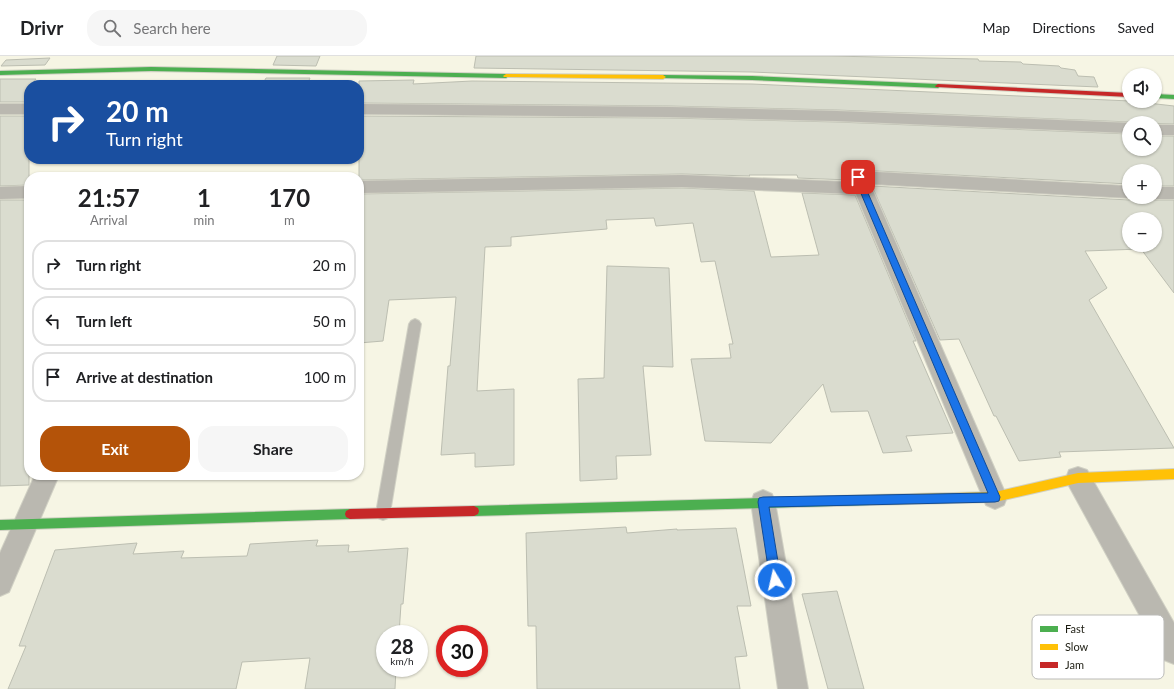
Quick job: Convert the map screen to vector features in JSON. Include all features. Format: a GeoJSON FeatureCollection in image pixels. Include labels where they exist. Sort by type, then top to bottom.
{"type":"FeatureCollection","features":[{"type":"Feature","properties":{"kind":"street"},"geometry":{"type":"LineString","coordinates":[[0,73],[151,69],[532,76],[752,78],[1122,95]]}},
{"type":"Feature","properties":{"kind":"street"},"geometry":{"type":"LineString","coordinates":[[1162,97],[1174,98]]}},
{"type":"Feature","properties":{"kind":"street"},"geometry":{"type":"LineString","coordinates":[[0,109],[24,109]]}},
{"type":"Feature","properties":{"kind":"street"},"geometry":{"type":"LineString","coordinates":[[364,109],[821,116],[1122,128]]}},
{"type":"Feature","properties":{"kind":"street"},"geometry":{"type":"LineString","coordinates":[[1162,130],[1174,130]]}},
{"type":"Feature","properties":{"kind":"street"},"geometry":{"type":"LineString","coordinates":[[995,497],[861,188],[858,177],[1122,192]]}},
{"type":"Feature","properties":{"kind":"street"},"geometry":{"type":"LineString","coordinates":[[364,187],[682,181],[861,188]]}},
{"type":"Feature","properties":{"kind":"street"},"geometry":{"type":"LineString","coordinates":[[0,193],[24,192]]}},
{"type":"Feature","properties":{"kind":"street"},"geometry":{"type":"LineString","coordinates":[[1162,192],[1174,193]]}},
{"type":"Feature","properties":{"kind":"street"},"geometry":{"type":"LineString","coordinates":[[0,525],[763,502],[995,497],[1078,478],[1174,474]]}},
{"type":"Feature","properties":{"kind":"street"},"geometry":{"type":"LineString","coordinates":[[1078,478],[1154,615]]}},
{"type":"Feature","properties":{"kind":"street"},"geometry":{"type":"LineString","coordinates":[[0,583],[45,480]]}},
{"type":"Feature","properties":{"kind":"street"},"geometry":{"type":"LineString","coordinates":[[763,502],[793,689]]}},
{"type":"Feature","properties":{"kind":"street"},"geometry":{"type":"LineString","coordinates":[[1164,632],[1174,650]]}},
{"type":"Feature","properties":{"kind":"lane"},"geometry":{"type":"LineString","coordinates":[[383,513],[415,324]]}},
{"type":"Feature","properties":{"kind":"building"},"geometry":{"type":"Polygon","coordinates":[[[277,56],[320,56],[316,66],[273,65],[277,56]]]}},
{"type":"Feature","properties":{"kind":"building"},"geometry":{"type":"Polygon","coordinates":[[[476,56],[829,56],[978,59],[979,61],[1021,62],[1023,64],[1059,66],[1061,68],[1075,70],[1078,76],[1094,77],[1098,87],[752,72],[474,68],[476,56]]]}},
{"type":"Feature","properties":{"kind":"building"},"geometry":{"type":"Polygon","coordinates":[[[50,58],[45,65],[1,66],[6,60],[50,58]]]}},
{"type":"Feature","properties":{"kind":"building"},"geometry":{"type":"Polygon","coordinates":[[[266,78],[310,78],[309,80],[265,80],[266,78]]]}},
{"type":"Feature","properties":{"kind":"building"},"geometry":{"type":"Polygon","coordinates":[[[0,79],[36,79],[24,80],[24,102],[0,102],[0,79]]]}},
{"type":"Feature","properties":{"kind":"building"},"geometry":{"type":"Polygon","coordinates":[[[414,80],[413,84],[472,81],[752,84],[1122,101],[1122,108],[1162,108],[1162,105],[1174,106],[1174,124],[1162,124],[1162,116],[1122,116],[1122,122],[837,110],[669,106],[364,103],[364,81],[414,80]]]}},
{"type":"Feature","properties":{"kind":"building"},"geometry":{"type":"Polygon","coordinates":[[[0,116],[24,116],[24,164],[29,164],[29,172],[24,172],[24,185],[0,186],[0,116]]]}},
{"type":"Feature","properties":{"kind":"building"},"geometry":{"type":"Polygon","coordinates":[[[364,116],[669,118],[837,122],[1122,134],[1122,156],[1162,156],[1162,136],[1174,136],[1174,186],[1162,186],[1162,164],[1122,164],[1122,184],[858,170],[851,172],[848,176],[849,180],[798,178],[797,175],[749,175],[750,176],[682,174],[364,180],[364,172],[359,172],[359,164],[364,164],[364,116]]]}},
{"type":"Feature","properties":{"kind":"building"},"geometry":{"type":"Polygon","coordinates":[[[872,186],[1122,200],[1122,204],[1162,204],[1162,200],[1174,200],[1174,293],[1143,252],[1162,252],[1162,212],[1122,212],[1122,250],[1085,251],[1107,288],[1089,300],[1174,448],[1059,452],[1061,457],[1019,461],[996,416],[994,416],[959,339],[940,340],[872,186]]]}},
{"type":"Feature","properties":{"kind":"building"},"geometry":{"type":"Polygon","coordinates":[[[682,188],[754,191],[771,257],[819,255],[802,193],[855,195],[916,341],[913,341],[953,433],[906,436],[912,451],[883,453],[868,411],[831,412],[823,384],[771,443],[705,441],[691,359],[731,358],[729,344],[733,344],[715,261],[701,262],[693,223],[656,226],[654,218],[606,220],[607,229],[511,237],[511,246],[485,247],[477,391],[514,389],[514,465],[475,467],[475,453],[441,455],[448,366],[450,366],[456,297],[389,300],[383,341],[364,343],[364,194],[682,188]]]}},
{"type":"Feature","properties":{"kind":"building"},"geometry":{"type":"Polygon","coordinates":[[[0,200],[24,200],[24,480],[29,480],[29,485],[0,486],[0,200]]]}},
{"type":"Feature","properties":{"kind":"building"},"geometry":{"type":"Polygon","coordinates":[[[607,266],[669,268],[673,367],[643,366],[651,455],[616,456],[617,479],[580,481],[578,379],[604,378],[607,266]]]}},
{"type":"Feature","properties":{"kind":"building"},"geometry":{"type":"Polygon","coordinates":[[[626,527],[627,533],[677,529],[736,528],[751,606],[737,606],[747,656],[735,657],[740,689],[537,689],[536,626],[528,626],[526,533],[626,527]]]}},
{"type":"Feature","properties":{"kind":"building"},"geometry":{"type":"Polygon","coordinates":[[[318,540],[316,546],[349,545],[348,552],[408,548],[400,625],[376,625],[376,677],[396,677],[395,689],[305,689],[310,658],[242,662],[236,689],[8,689],[26,646],[19,646],[55,550],[137,543],[133,554],[184,551],[181,558],[247,556],[250,544],[318,540]]]}},
{"type":"Feature","properties":{"kind":"building"},"geometry":{"type":"Polygon","coordinates":[[[837,591],[864,689],[828,689],[802,594],[837,591]]]}},
{"type":"Feature","properties":{"kind":"traffic: fast"},"geometry":{"type":"LineString","coordinates":[[0,73],[151,69],[506,76]]}},
{"type":"Feature","properties":{"kind":"traffic: fast"},"geometry":{"type":"LineString","coordinates":[[663,77],[752,78],[938,86]]}},
{"type":"Feature","properties":{"kind":"traffic: fast"},"geometry":{"type":"LineString","coordinates":[[1162,96],[1174,97]]}},
{"type":"Feature","properties":{"kind":"traffic: fast"},"geometry":{"type":"LineString","coordinates":[[474,511],[870,500]]}},
{"type":"Feature","properties":{"kind":"traffic: fast"},"geometry":{"type":"LineString","coordinates":[[0,525],[350,514]]}},
{"type":"Feature","properties":{"kind":"traffic: slow"},"geometry":{"type":"LineString","coordinates":[[506,76],[663,77]]}},
{"type":"Feature","properties":{"kind":"traffic: slow"},"geometry":{"type":"LineString","coordinates":[[870,500],[995,497],[1078,478],[1174,474]]}},
{"type":"Feature","properties":{"kind":"traffic: jam"},"geometry":{"type":"LineString","coordinates":[[938,86],[1122,95]]}},
{"type":"Feature","properties":{"kind":"traffic: jam"},"geometry":{"type":"LineString","coordinates":[[350,514],[474,511]]}},
{"type":"Feature","properties":{"kind":"route"},"geometry":{"type":"LineString","coordinates":[[775,580],[763,502],[995,497],[861,188],[858,177]]}}]}
